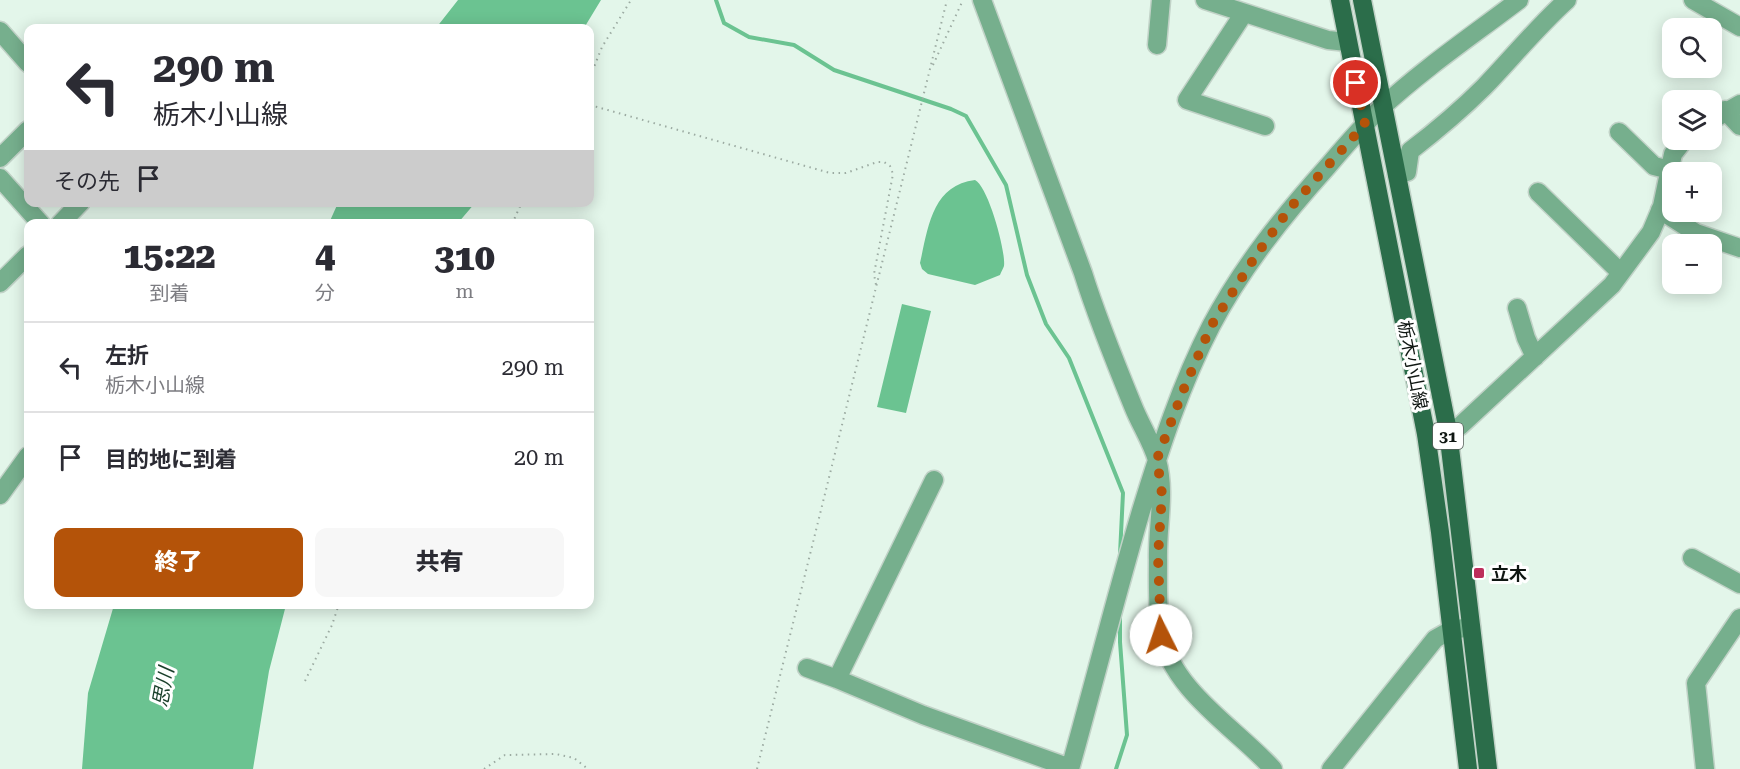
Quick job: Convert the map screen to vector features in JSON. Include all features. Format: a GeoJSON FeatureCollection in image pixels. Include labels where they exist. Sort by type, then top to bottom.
{"type":"FeatureCollection","features":[{"type":"Feature","properties":{"kind":"main road","name":"栃木小山線"},"geometry":{"type":"LineString","coordinates":[[1340,0],[1426,434],[1468,769]]}},
{"type":"Feature","properties":{"kind":"main road","name":"栃木小山線"},"geometry":{"type":"LineString","coordinates":[[1362,0],[1448,430],[1488,769]]}},
{"type":"Feature","properties":{"kind":"street"},"geometry":{"type":"LineString","coordinates":[[982,0],[1093,305],[1157,459],[1162,494],[1158,557],[1161,635],[1171,661],[1184,682],[1230,730],[1257,752],[1273,769]]}},
{"type":"Feature","properties":{"kind":"street"},"geometry":{"type":"LineString","coordinates":[[1157,45],[1161,0]]}},
{"type":"Feature","properties":{"kind":"street"},"geometry":{"type":"LineString","coordinates":[[1205,0],[1328,40],[1347,42]]}},
{"type":"Feature","properties":{"kind":"street"},"geometry":{"type":"LineString","coordinates":[[807,668],[923,715],[1070,769],[1132,541],[1157,459],[1211,326],[1257,254],[1290,208],[1365,124],[1382,107],[1519,0]]}},
{"type":"Feature","properties":{"kind":"street"},"geometry":{"type":"LineString","coordinates":[[1397,175],[1407,172],[1410,151],[1439,129],[1484,87],[1543,22],[1567,0]]}},
{"type":"Feature","properties":{"kind":"street"},"geometry":{"type":"LineString","coordinates":[[1694,0],[1740,27]]}},
{"type":"Feature","properties":{"kind":"street"},"geometry":{"type":"LineString","coordinates":[[1244,13],[1187,100],[1265,126]]}},
{"type":"Feature","properties":{"kind":"street"},"geometry":{"type":"LineString","coordinates":[[0,31],[24,58]]}},
{"type":"Feature","properties":{"kind":"street"},"geometry":{"type":"LineString","coordinates":[[1726,111],[1740,126]]}},
{"type":"Feature","properties":{"kind":"street"},"geometry":{"type":"LineString","coordinates":[[1619,132],[1654,166],[1662,168]]}},
{"type":"Feature","properties":{"kind":"street"},"geometry":{"type":"LineString","coordinates":[[0,158],[24,134]]}},
{"type":"Feature","properties":{"kind":"street"},"geometry":{"type":"LineString","coordinates":[[0,178],[24,205]]}},
{"type":"Feature","properties":{"kind":"street"},"geometry":{"type":"LineString","coordinates":[[1538,192],[1621,273]]}},
{"type":"Feature","properties":{"kind":"street"},"geometry":{"type":"LineString","coordinates":[[1426,434],[1461,426],[1612,285],[1651,232],[1662,202]]}},
{"type":"Feature","properties":{"kind":"street"},"geometry":{"type":"LineString","coordinates":[[26,207],[37,219]]}},
{"type":"Feature","properties":{"kind":"street"},"geometry":{"type":"LineString","coordinates":[[65,219],[76,207]]}},
{"type":"Feature","properties":{"kind":"street"},"geometry":{"type":"LineString","coordinates":[[1660,210],[1696,233],[1740,248]]}},
{"type":"Feature","properties":{"kind":"street"},"geometry":{"type":"LineString","coordinates":[[0,283],[24,259]]}},
{"type":"Feature","properties":{"kind":"street"},"geometry":{"type":"LineString","coordinates":[[1517,308],[1526,338],[1536,357]]}},
{"type":"Feature","properties":{"kind":"street"},"geometry":{"type":"LineString","coordinates":[[0,495],[24,462]]}},
{"type":"Feature","properties":{"kind":"street"},"geometry":{"type":"LineString","coordinates":[[837,679],[934,480]]}},
{"type":"Feature","properties":{"kind":"street"},"geometry":{"type":"LineString","coordinates":[[1692,558],[1740,584]]}},
{"type":"Feature","properties":{"kind":"street"},"geometry":{"type":"LineString","coordinates":[[1705,769],[1696,683],[1740,618]]}},
{"type":"Feature","properties":{"kind":"street"},"geometry":{"type":"LineString","coordinates":[[1331,769],[1435,639],[1451,630],[1471,627]]}},
{"type":"Feature","properties":{"kind":"path"},"geometry":{"type":"LineString","coordinates":[[594,67],[602,48],[631,0]]}},
{"type":"Feature","properties":{"kind":"path"},"geometry":{"type":"LineString","coordinates":[[757,769],[947,0]]}},
{"type":"Feature","properties":{"kind":"path"},"geometry":{"type":"LineString","coordinates":[[931,70],[963,0]]}},
{"type":"Feature","properties":{"kind":"path"},"geometry":{"type":"LineString","coordinates":[[594,106],[830,173],[846,173],[876,162],[884,162],[890,166],[893,174],[874,274],[876,285]]}},
{"type":"Feature","properties":{"kind":"path"},"geometry":{"type":"LineString","coordinates":[[305,681],[328,634],[337,609]]}},
{"type":"Feature","properties":{"kind":"path"},"geometry":{"type":"LineString","coordinates":[[484,769],[505,755],[556,754],[574,758],[588,769]]}},
{"type":"Feature","properties":{"kind":"water"},"geometry":{"type":"Polygon","coordinates":[[[458,0],[601,0],[586,24],[439,24],[458,0]]]}},
{"type":"Feature","properties":{"kind":"water"},"geometry":{"type":"Polygon","coordinates":[[[975,180],[985,194],[999,234],[1004,258],[1004,266],[1000,275],[975,285],[928,274],[922,269],[920,263],[934,210],[949,190],[975,180]]]}},
{"type":"Feature","properties":{"kind":"water"},"geometry":{"type":"Polygon","coordinates":[[[336,207],[472,207],[461,219],[331,219],[336,207]]]}},
{"type":"Feature","properties":{"kind":"water"},"geometry":{"type":"Polygon","coordinates":[[[902,304],[931,311],[906,413],[877,407],[902,304]]]}},
{"type":"Feature","properties":{"kind":"water","name":"思川"},"geometry":{"type":"Polygon","coordinates":[[[113,609],[285,609],[269,671],[253,769],[82,769],[88,693],[113,609]]]}},
{"type":"Feature","properties":{"kind":"waterway"},"geometry":{"type":"LineString","coordinates":[[716,0],[724,23],[749,37],[794,45],[834,70],[966,116],[1006,185],[1027,275],[1046,324],[1069,358],[1123,493],[1120,554]]}},
{"type":"Feature","properties":{"kind":"waterway"},"geometry":{"type":"LineString","coordinates":[[1116,769],[1127,735],[1120,616]]}},
{"type":"Feature","properties":{"kind":"place","name":"立木"},"geometry":{"type":"Point","coordinates":[1479,573]}},
{"type":"Feature","properties":{"kind":"route"},"geometry":{"type":"LineString","coordinates":[[1161,635],[1158,557],[1162,494],[1157,459],[1211,326],[1257,254],[1290,208],[1365,124],[1356,83]]}}]}
